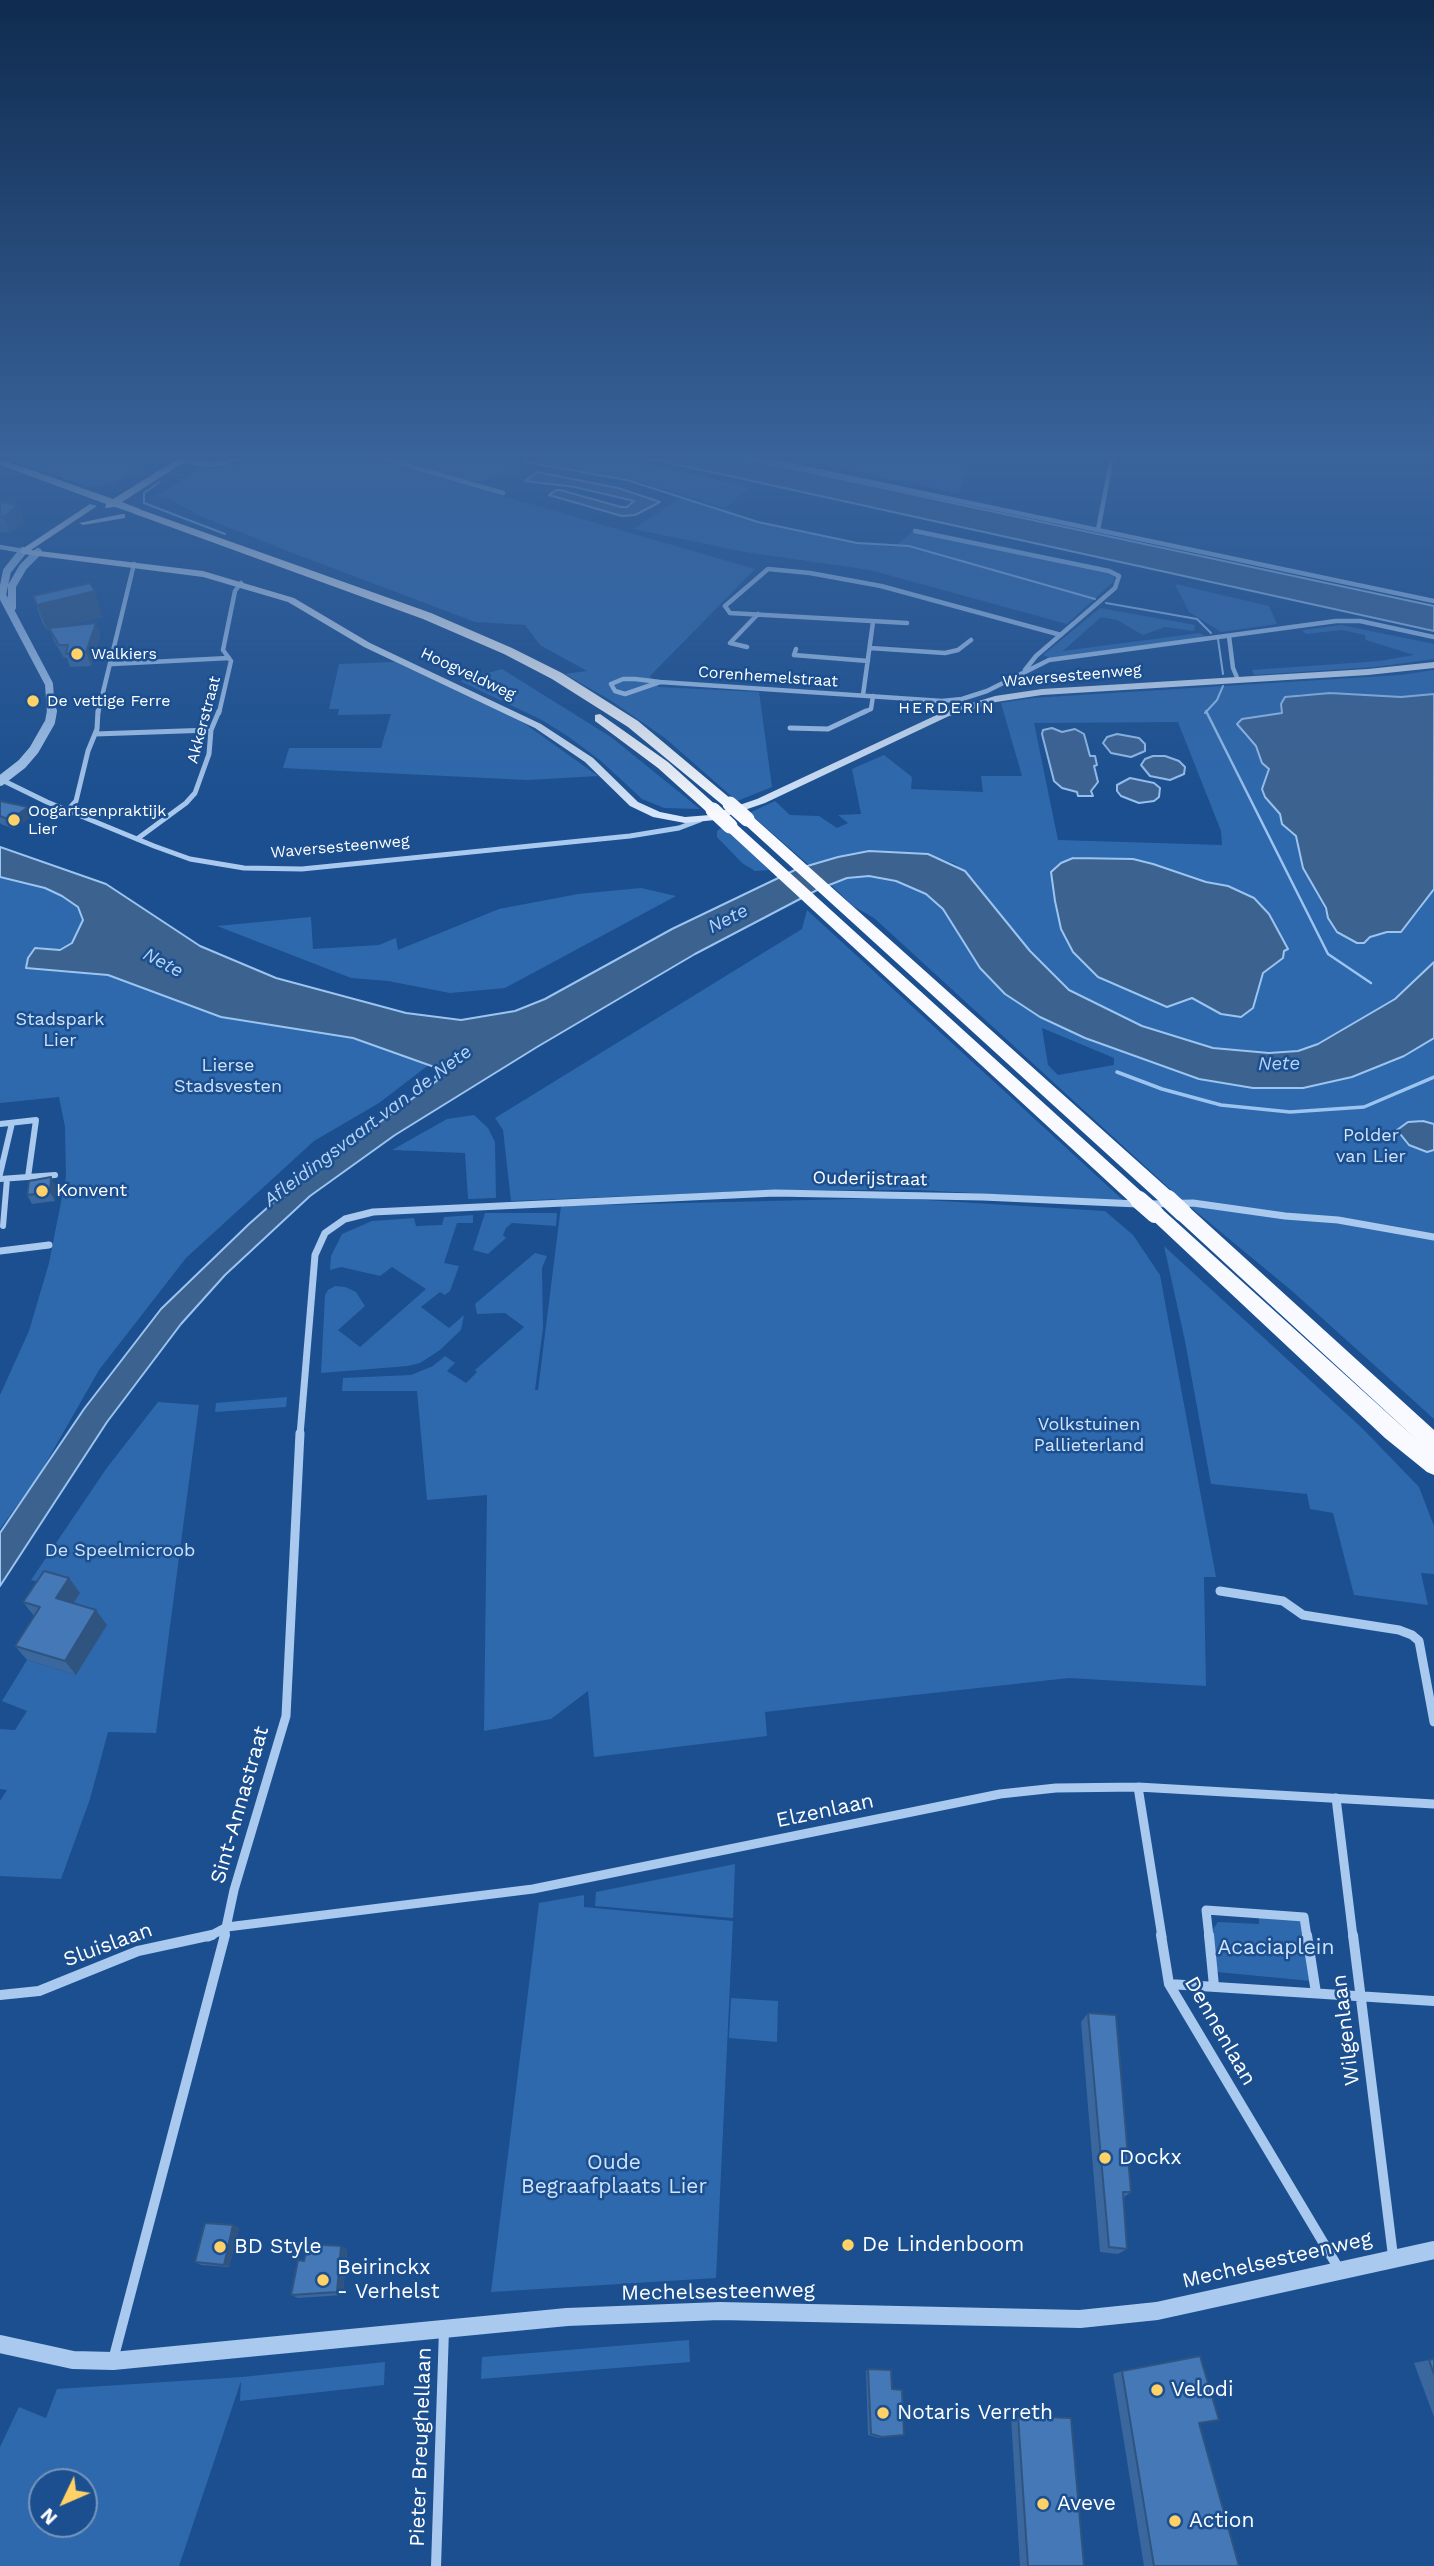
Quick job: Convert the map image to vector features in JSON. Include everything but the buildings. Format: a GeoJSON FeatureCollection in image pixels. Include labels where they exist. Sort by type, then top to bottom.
{"type":"FeatureCollection","features":[{"type":"Feature","properties":{"kind":"highway"},"geometry":{"type":"LineString","coordinates":[[289,577],[416,623],[495,657],[543,683],[617,730],[663,765],[730,825],[1139,1200],[1183,1213],[1404,1413],[1434,1444]]}},
{"type":"Feature","properties":{"kind":"highway"},"geometry":{"type":"LineString","coordinates":[[318,577],[427,616],[508,651],[557,677],[633,724],[678,759],[833,896],[1161,1207],[1392,1432],[1434,1466]]}},
{"type":"Feature","properties":{"kind":"main road","name":"Hoogveldweg"},"geometry":{"type":"LineString","coordinates":[[218,577],[291,600],[367,645],[538,726],[589,760],[634,804],[666,817],[700,820]]}},
{"type":"Feature","properties":{"kind":"main road","name":"Waversesteenweg"},"geometry":{"type":"LineString","coordinates":[[700,820],[765,800],[956,710],[995,699],[1042,692],[1368,672],[1434,665]]}},
{"type":"Feature","properties":{"kind":"street"},"geometry":{"type":"LineString","coordinates":[[1,780],[22,764],[34,750],[50,722],[53,702],[49,684],[2,596],[5,577]]}},
{"type":"Feature","properties":{"kind":"street"},"geometry":{"type":"LineString","coordinates":[[13,618],[10,595],[18,577]]}},
{"type":"Feature","properties":{"kind":"street"},"geometry":{"type":"LineString","coordinates":[[67,811],[76,801],[95,734],[99,702],[111,664],[131,577]]}},
{"type":"Feature","properties":{"kind":"street"},"geometry":{"type":"LineString","coordinates":[[759,577],[725,606],[730,612],[907,623]]}},
{"type":"Feature","properties":{"kind":"street"},"geometry":{"type":"LineString","coordinates":[[830,577],[881,586],[1061,635]]}},
{"type":"Feature","properties":{"kind":"street"},"geometry":{"type":"LineString","coordinates":[[1025,670],[1036,656],[1115,588],[1119,577]]}},
{"type":"Feature","properties":{"kind":"street"},"geometry":{"type":"LineString","coordinates":[[1319,577],[1434,601]]}},
{"type":"Feature","properties":{"kind":"street","name":"Akkerstraat"},"geometry":{"type":"LineString","coordinates":[[137,839],[191,799],[209,754],[211,730],[219,713],[230,667],[229,658],[223,650],[235,591],[241,583]]}},
{"type":"Feature","properties":{"kind":"street"},"geometry":{"type":"LineString","coordinates":[[724,649],[758,614]]}},
{"type":"Feature","properties":{"kind":"street"},"geometry":{"type":"LineString","coordinates":[[1025,670],[1057,659],[1346,621],[1373,623],[1434,637]]}},
{"type":"Feature","properties":{"kind":"street"},"geometry":{"type":"LineString","coordinates":[[863,695],[873,622]]}},
{"type":"Feature","properties":{"kind":"street"},"geometry":{"type":"LineString","coordinates":[[1229,636],[1233,668],[1238,680]]}},
{"type":"Feature","properties":{"kind":"street"},"geometry":{"type":"LineString","coordinates":[[870,648],[945,653],[958,650],[971,640]]}},
{"type":"Feature","properties":{"kind":"street"},"geometry":{"type":"LineString","coordinates":[[730,643],[747,647]]}},
{"type":"Feature","properties":{"kind":"street"},"geometry":{"type":"LineString","coordinates":[[796,649],[794,655],[868,661]]}},
{"type":"Feature","properties":{"kind":"street"},"geometry":{"type":"LineString","coordinates":[[111,664],[229,658]]}},
{"type":"Feature","properties":{"kind":"street","name":"Corenhemelstraat"},"geometry":{"type":"LineString","coordinates":[[660,682],[625,694],[615,691],[611,684],[623,679],[942,701],[979,694],[1025,670]]}},
{"type":"Feature","properties":{"kind":"street"},"geometry":{"type":"LineString","coordinates":[[790,728],[828,729],[871,709],[873,696]]}},
{"type":"Feature","properties":{"kind":"street","name":"Corenhemelstraat"},"geometry":{"type":"LineString","coordinates":[[942,701],[956,710]]}},
{"type":"Feature","properties":{"kind":"street"},"geometry":{"type":"LineString","coordinates":[[95,734],[211,730]]}},
{"type":"Feature","properties":{"kind":"street","name":"Waversesteenweg"},"geometry":{"type":"LineString","coordinates":[[1,780],[67,811],[203,862],[271,870],[655,832],[700,820]]}},
{"type":"Feature","properties":{"kind":"street"},"geometry":{"type":"LineString","coordinates":[[655,832],[666,817]]}},
{"type":"Feature","properties":{"kind":"street"},"geometry":{"type":"LineString","coordinates":[[0,1124],[36,1120],[28,1177]]}},
{"type":"Feature","properties":{"kind":"street"},"geometry":{"type":"LineString","coordinates":[[3,1226],[2,1178],[12,1123]]}},
{"type":"Feature","properties":{"kind":"street"},"geometry":{"type":"LineString","coordinates":[[2,1178],[55,1175]]}},
{"type":"Feature","properties":{"kind":"street","name":"Ouderijstraat"},"geometry":{"type":"LineString","coordinates":[[317,1247],[325,1233],[336,1224],[363,1213],[797,1193],[984,1197],[1104,1205],[1194,1203],[1285,1216],[1338,1220],[1434,1237]]}},
{"type":"Feature","properties":{"kind":"street"},"geometry":{"type":"LineString","coordinates":[[0,1251],[49,1245]]}},
{"type":"Feature","properties":{"kind":"street","name":"Sint-Annastraat"},"geometry":{"type":"LineString","coordinates":[[113,2361],[228,1927],[234,1890],[287,1710],[302,1384],[317,1247]]}},
{"type":"Feature","properties":{"kind":"street"},"geometry":{"type":"LineString","coordinates":[[1220,1591],[1283,1601],[1303,1615],[1412,1635],[1419,1641],[1434,1722]]}},
{"type":"Feature","properties":{"kind":"street","name":"Elzenlaan"},"geometry":{"type":"LineString","coordinates":[[228,1927],[533,1889],[1000,1794],[1056,1788],[1138,1787],[1434,1804]]}},
{"type":"Feature","properties":{"kind":"street","name":"Dennenlaan"},"geometry":{"type":"LineString","coordinates":[[1138,1787],[1169,1983],[1339,2269]]}},
{"type":"Feature","properties":{"kind":"street","name":"Wilgenlaan"},"geometry":{"type":"LineString","coordinates":[[1336,1798],[1393,2257]]}},
{"type":"Feature","properties":{"kind":"street"},"geometry":{"type":"LineString","coordinates":[[1214,1986],[1206,1910],[1304,1917],[1316,1993]]}},
{"type":"Feature","properties":{"kind":"street","name":"Sluislaan"},"geometry":{"type":"LineString","coordinates":[[0,1995],[39,1991],[138,1951],[172,1942],[207,1938],[228,1927]]}},
{"type":"Feature","properties":{"kind":"street"},"geometry":{"type":"LineString","coordinates":[[1169,1983],[1434,2001]]}},
{"type":"Feature","properties":{"kind":"street","name":"Mechelsesteenweg"},"geometry":{"type":"LineString","coordinates":[[0,2343],[73,2360],[113,2361],[567,2317],[720,2311],[1080,2319],[1157,2311],[1434,2250]]}},
{"type":"Feature","properties":{"kind":"street","name":"Pieter Breughellaan"},"geometry":{"type":"LineString","coordinates":[[436,2566],[444,2330]]}},
{"type":"Feature","properties":{"kind":"green space"},"geometry":{"type":"Polygon","coordinates":[[[356,577],[747,577],[650,676],[658,687],[759,692],[772,787],[737,801],[665,738],[610,700],[565,674],[587,671],[540,645],[525,625],[475,622],[356,577]]]}},
{"type":"Feature","properties":{"kind":"green space"},"geometry":{"type":"Polygon","coordinates":[[[895,577],[1114,577],[1114,581],[1067,624],[895,577]]]}},
{"type":"Feature","properties":{"kind":"green space"},"geometry":{"type":"Polygon","coordinates":[[[1175,584],[1269,606],[1277,624],[1221,632],[1189,612],[1175,584]]]}},
{"type":"Feature","properties":{"kind":"green space"},"geometry":{"type":"Polygon","coordinates":[[[1100,608],[1195,625],[1194,631],[1165,627],[1143,635],[1117,620],[1101,617],[1063,651],[1200,633],[1206,637],[1050,658],[1043,655],[1100,608]]]}},
{"type":"Feature","properties":{"kind":"green space"},"geometry":{"type":"Polygon","coordinates":[[[1341,625],[1434,644],[1434,659],[1375,667],[1254,675],[1252,670],[1380,661],[1414,655],[1366,640],[1365,635],[1342,630],[1306,634],[1302,630],[1341,625]]]}},
{"type":"Feature","properties":{"kind":"green space"},"geometry":{"type":"Polygon","coordinates":[[[395,662],[521,721],[598,776],[527,780],[283,768],[289,748],[381,748],[391,714],[338,715],[339,709],[329,709],[339,664],[395,662]]]}},
{"type":"Feature","properties":{"kind":"green space"},"geometry":{"type":"Polygon","coordinates":[[[502,669],[611,737],[700,809],[664,808],[642,799],[601,761],[569,737],[542,720],[460,681],[502,669]]]}},
{"type":"Feature","properties":{"kind":"green space"},"geometry":{"type":"Polygon","coordinates":[[[1434,670],[1434,694],[1401,697],[1299,694],[1282,713],[1266,716],[1243,734],[1256,746],[1262,763],[1269,769],[1264,783],[1289,832],[1296,835],[1303,868],[1337,932],[1357,943],[1364,943],[1369,937],[1392,930],[1397,932],[1418,912],[1434,889],[1434,962],[1429,968],[1399,996],[1357,1023],[1318,1044],[1298,1051],[1269,1053],[1213,1048],[1142,1026],[1069,990],[1030,951],[974,880],[955,864],[928,854],[869,851],[809,865],[749,813],[775,801],[790,815],[819,816],[837,828],[848,823],[838,815],[861,814],[852,769],[884,755],[912,777],[911,789],[983,792],[981,776],[1022,776],[1001,703],[1033,698],[1401,675],[1434,670]],[[1178,722],[1034,723],[1058,840],[1222,845],[1221,831],[1178,722]],[[1073,858],[1098,977],[1167,1007],[1188,998],[1197,999],[1221,1014],[1230,1015],[1253,1008],[1263,973],[1283,958],[1284,951],[1269,914],[1254,898],[1228,886],[1206,882],[1133,859],[1073,858]]]}},
{"type":"Feature","properties":{"kind":"green space"},"geometry":{"type":"Polygon","coordinates":[[[723,827],[769,870],[755,871],[742,863],[717,837],[717,831],[723,827]]]}},
{"type":"Feature","properties":{"kind":"green space","name":"Polder van Lier"},"geometry":{"type":"Polygon","coordinates":[[[869,876],[896,881],[926,894],[943,909],[980,968],[1005,994],[1040,1017],[1085,1038],[1199,1079],[1253,1088],[1303,1088],[1352,1077],[1404,1056],[1434,1038],[1434,1419],[1292,1291],[1182,1200],[874,918],[853,906],[830,884],[847,878],[869,876]],[[1042,1028],[1048,1065],[1058,1075],[1114,1065],[1114,1058],[1042,1028]]]}},
{"type":"Feature","properties":{"kind":"green space"},"geometry":{"type":"Polygon","coordinates":[[[0,877],[45,888],[62,896],[78,907],[83,920],[72,943],[60,950],[38,947],[29,968],[108,975],[221,1017],[353,1038],[430,1064],[379,1103],[314,1141],[186,1258],[99,1370],[39,1475],[0,1529],[0,1395],[29,1331],[49,1263],[66,1177],[65,1127],[59,1097],[0,1103],[0,877]]]}},
{"type":"Feature","properties":{"kind":"green space"},"geometry":{"type":"Polygon","coordinates":[[[641,888],[676,896],[505,988],[450,993],[388,981],[351,978],[217,926],[311,917],[313,949],[379,945],[396,938],[398,950],[499,909],[578,894],[641,888]]]}},
{"type":"Feature","properties":{"kind":"green space"},"geometry":{"type":"Polygon","coordinates":[[[807,910],[1124,1201],[917,1190],[772,1190],[511,1201],[503,1130],[495,1118],[802,929],[807,910]]]}},
{"type":"Feature","properties":{"kind":"green space"},"geometry":{"type":"Polygon","coordinates":[[[474,1115],[488,1128],[495,1142],[496,1198],[468,1199],[465,1153],[392,1150],[447,1119],[474,1115]]]}},
{"type":"Feature","properties":{"kind":"green space","name":"Volkstuinen Pallieterland"},"geometry":{"type":"Polygon","coordinates":[[[893,1198],[1105,1211],[1133,1235],[1160,1275],[1216,1577],[1204,1577],[1206,1686],[1069,1678],[851,1702],[765,1712],[767,1736],[594,1757],[588,1691],[551,1719],[484,1731],[487,1495],[427,1500],[417,1391],[342,1391],[343,1378],[411,1375],[433,1366],[445,1356],[455,1363],[447,1371],[466,1383],[477,1372],[475,1370],[524,1327],[505,1313],[477,1314],[475,1304],[535,1253],[547,1256],[542,1268],[543,1328],[535,1390],[538,1390],[561,1206],[893,1198]]]}},
{"type":"Feature","properties":{"kind":"green space"},"geometry":{"type":"Polygon","coordinates":[[[485,1213],[557,1213],[556,1226],[512,1223],[503,1235],[506,1238],[488,1254],[473,1250],[485,1213]]]}},
{"type":"Feature","properties":{"kind":"green space"},"geometry":{"type":"Polygon","coordinates":[[[473,1215],[473,1223],[457,1223],[444,1263],[459,1266],[450,1291],[445,1295],[440,1292],[421,1307],[449,1328],[464,1315],[461,1330],[440,1350],[420,1363],[321,1373],[325,1295],[328,1290],[335,1286],[345,1287],[356,1292],[365,1306],[338,1330],[360,1347],[426,1289],[392,1267],[380,1276],[341,1267],[330,1270],[331,1256],[342,1234],[372,1221],[414,1218],[416,1226],[442,1225],[444,1217],[473,1215]]]}},
{"type":"Feature","properties":{"kind":"green space"},"geometry":{"type":"Polygon","coordinates":[[[1164,1246],[1363,1429],[1419,1487],[1434,1526],[1434,1574],[1421,1573],[1428,1605],[1354,1595],[1333,1513],[1310,1509],[1307,1494],[1211,1484],[1185,1341],[1164,1246]]]}},
{"type":"Feature","properties":{"kind":"green space"},"geometry":{"type":"Polygon","coordinates":[[[287,1397],[286,1407],[215,1412],[216,1403],[287,1397]]]}},
{"type":"Feature","properties":{"kind":"green space","name":"De Speelmicroob"},"geometry":{"type":"Polygon","coordinates":[[[158,1402],[199,1405],[156,1733],[108,1732],[90,1799],[61,1879],[0,1876],[0,1801],[7,1790],[0,1789],[0,1729],[15,1730],[27,1711],[2,1701],[27,1660],[76,1675],[67,1613],[79,1593],[31,1580],[106,1469],[158,1402]]]}},
{"type":"Feature","properties":{"kind":"green space"},"geometry":{"type":"Polygon","coordinates":[[[735,1864],[733,1918],[595,1906],[596,1892],[735,1864]]]}},
{"type":"Feature","properties":{"kind":"green space","name":"Oude Begraafplaats Lier"},"geometry":{"type":"Polygon","coordinates":[[[584,1895],[584,1907],[733,1921],[716,2278],[491,2292],[539,1903],[584,1895]]]}},
{"type":"Feature","properties":{"kind":"green space","name":"Acaciaplein"},"geometry":{"type":"Polygon","coordinates":[[[1259,1915],[1302,1918],[1311,1981],[1217,1972],[1211,1932],[1218,1922],[1259,1924],[1259,1915]]]}},
{"type":"Feature","properties":{"kind":"green space"},"geometry":{"type":"Polygon","coordinates":[[[731,1998],[778,2001],[777,2042],[729,2038],[731,1998]]]}},
{"type":"Feature","properties":{"kind":"green space"},"geometry":{"type":"Polygon","coordinates":[[[689,2340],[690,2362],[481,2379],[482,2357],[689,2340]]]}},
{"type":"Feature","properties":{"kind":"green space"},"geometry":{"type":"Polygon","coordinates":[[[385,2362],[384,2385],[240,2401],[241,2381],[179,2566],[0,2566],[0,2447],[19,2407],[46,2418],[57,2389],[242,2377],[385,2362]]]}},
{"type":"Feature","properties":{"kind":"water"},"geometry":{"type":"Polygon","coordinates":[[[1187,577],[1297,577],[1434,606],[1434,631],[1187,577]]]}},
{"type":"Feature","properties":{"kind":"water"},"geometry":{"type":"Polygon","coordinates":[[[1330,693],[1401,697],[1434,694],[1434,889],[1401,932],[1387,932],[1370,937],[1364,943],[1357,943],[1337,932],[1328,918],[1326,908],[1303,868],[1296,836],[1282,824],[1280,814],[1265,797],[1262,789],[1269,769],[1262,763],[1256,746],[1237,724],[1242,719],[1282,713],[1281,704],[1285,697],[1330,693]]]}},
{"type":"Feature","properties":{"kind":"water"},"geometry":{"type":"Polygon","coordinates":[[[1052,728],[1062,732],[1075,729],[1084,734],[1090,756],[1095,756],[1097,765],[1094,766],[1098,782],[1091,791],[1093,796],[1078,796],[1077,792],[1062,788],[1054,781],[1042,734],[1043,730],[1052,728]]]}},
{"type":"Feature","properties":{"kind":"water"},"geometry":{"type":"Polygon","coordinates":[[[1117,734],[1139,738],[1145,744],[1145,751],[1131,757],[1111,753],[1103,743],[1107,737],[1117,734]]]}},
{"type":"Feature","properties":{"kind":"water"},"geometry":{"type":"Polygon","coordinates":[[[1165,756],[1179,761],[1185,767],[1184,774],[1170,780],[1150,776],[1141,765],[1145,759],[1165,756]]]}},
{"type":"Feature","properties":{"kind":"water"},"geometry":{"type":"Polygon","coordinates":[[[1130,778],[1154,783],[1160,788],[1159,797],[1154,801],[1139,803],[1121,796],[1117,785],[1130,778]]]}},
{"type":"Feature","properties":{"kind":"water","name":"Nete"},"geometry":{"type":"Polygon","coordinates":[[[0,847],[106,884],[200,946],[276,978],[406,1013],[461,1020],[515,1011],[545,999],[672,929],[797,869],[869,851],[928,854],[965,871],[1030,951],[1069,990],[1142,1026],[1213,1048],[1269,1053],[1298,1051],[1318,1044],[1395,999],[1434,962],[1434,1038],[1404,1056],[1352,1077],[1303,1088],[1253,1088],[1199,1079],[1085,1038],[1040,1017],[1005,994],[980,968],[943,909],[926,894],[896,881],[869,876],[847,878],[819,889],[695,954],[537,1047],[395,1135],[310,1196],[225,1275],[181,1324],[107,1422],[0,1586],[0,1533],[84,1409],[161,1309],[294,1184],[438,1080],[435,1077],[440,1069],[353,1038],[221,1017],[108,975],[26,968],[28,958],[35,948],[60,950],[72,943],[83,920],[78,907],[62,896],[45,888],[0,877],[0,847]]]}},
{"type":"Feature","properties":{"kind":"water"},"geometry":{"type":"Polygon","coordinates":[[[1073,858],[1133,859],[1206,882],[1228,886],[1254,898],[1269,914],[1288,949],[1284,951],[1283,958],[1263,973],[1253,1008],[1241,1017],[1221,1014],[1192,998],[1167,1007],[1098,977],[1073,952],[1061,929],[1055,901],[1051,872],[1061,863],[1073,858]]]}},
{"type":"Feature","properties":{"kind":"water"},"geometry":{"type":"Polygon","coordinates":[[[1423,1121],[1434,1124],[1434,1150],[1427,1152],[1409,1145],[1397,1130],[1408,1122],[1423,1121]]]}},
{"type":"Feature","properties":{"kind":"waterway"},"geometry":{"type":"LineString","coordinates":[[1017,577],[1095,599]]}},
{"type":"Feature","properties":{"kind":"waterway"},"geometry":{"type":"LineString","coordinates":[[1106,603],[1197,619],[1211,633]]}},
{"type":"Feature","properties":{"kind":"waterway"},"geometry":{"type":"LineString","coordinates":[[1218,639],[1223,674]]}},
{"type":"Feature","properties":{"kind":"waterway"},"geometry":{"type":"LineString","coordinates":[[1206,712],[1217,700],[1223,686]]}},
{"type":"Feature","properties":{"kind":"waterway"},"geometry":{"type":"LineString","coordinates":[[1206,712],[1328,954],[1371,983]]}},
{"type":"Feature","properties":{"kind":"waterway"},"geometry":{"type":"LineString","coordinates":[[1117,1072],[1162,1089],[1221,1105],[1290,1112],[1364,1107],[1434,1077]]}},
{"type":"Feature","properties":{"kind":"place","name":"Walkiers"},"geometry":{"type":"Point","coordinates":[77,654]}},
{"type":"Feature","properties":{"kind":"place","name":"De vettige Ferre"},"geometry":{"type":"Point","coordinates":[33,701]}},
{"type":"Feature","properties":{"kind":"place","name":"Oogartsenpraktijk Lier"},"geometry":{"type":"Point","coordinates":[14,820]}},
{"type":"Feature","properties":{"kind":"place","name":"Konvent"},"geometry":{"type":"Point","coordinates":[42,1191]}},
{"type":"Feature","properties":{"kind":"place","name":"Dockx"},"geometry":{"type":"Point","coordinates":[1105,2158]}},
{"type":"Feature","properties":{"kind":"place","name":"De Lindenboom"},"geometry":{"type":"Point","coordinates":[848,2245]}},
{"type":"Feature","properties":{"kind":"place","name":"BD Style"},"geometry":{"type":"Point","coordinates":[220,2247]}},
{"type":"Feature","properties":{"kind":"place","name":"Beirinckx - Verhelst"},"geometry":{"type":"Point","coordinates":[323,2280]}},
{"type":"Feature","properties":{"kind":"place","name":"Velodi"},"geometry":{"type":"Point","coordinates":[1157,2390]}},
{"type":"Feature","properties":{"kind":"place","name":"Notaris Verreth"},"geometry":{"type":"Point","coordinates":[883,2413]}},
{"type":"Feature","properties":{"kind":"place","name":"Aveve"},"geometry":{"type":"Point","coordinates":[1043,2504]}},
{"type":"Feature","properties":{"kind":"place","name":"Action"},"geometry":{"type":"Point","coordinates":[1175,2521]}},
{"type":"Feature","properties":{"kind":"district","name":"HERDERIN"},"geometry":{"type":"Point","coordinates":[947,708]}},
{"type":"Feature","properties":{"kind":"park label","name":"Stadspark Lier"},"geometry":{"type":"Point","coordinates":[60,1030]}},
{"type":"Feature","properties":{"kind":"park label","name":"Lierse Stadsvesten"},"geometry":{"type":"Point","coordinates":[228,1076]}},
{"type":"Feature","properties":{"kind":"water label","name":"Afleidingsvaart van de Nete"},"geometry":{"type":"Point","coordinates":[368,1126]}}]}
